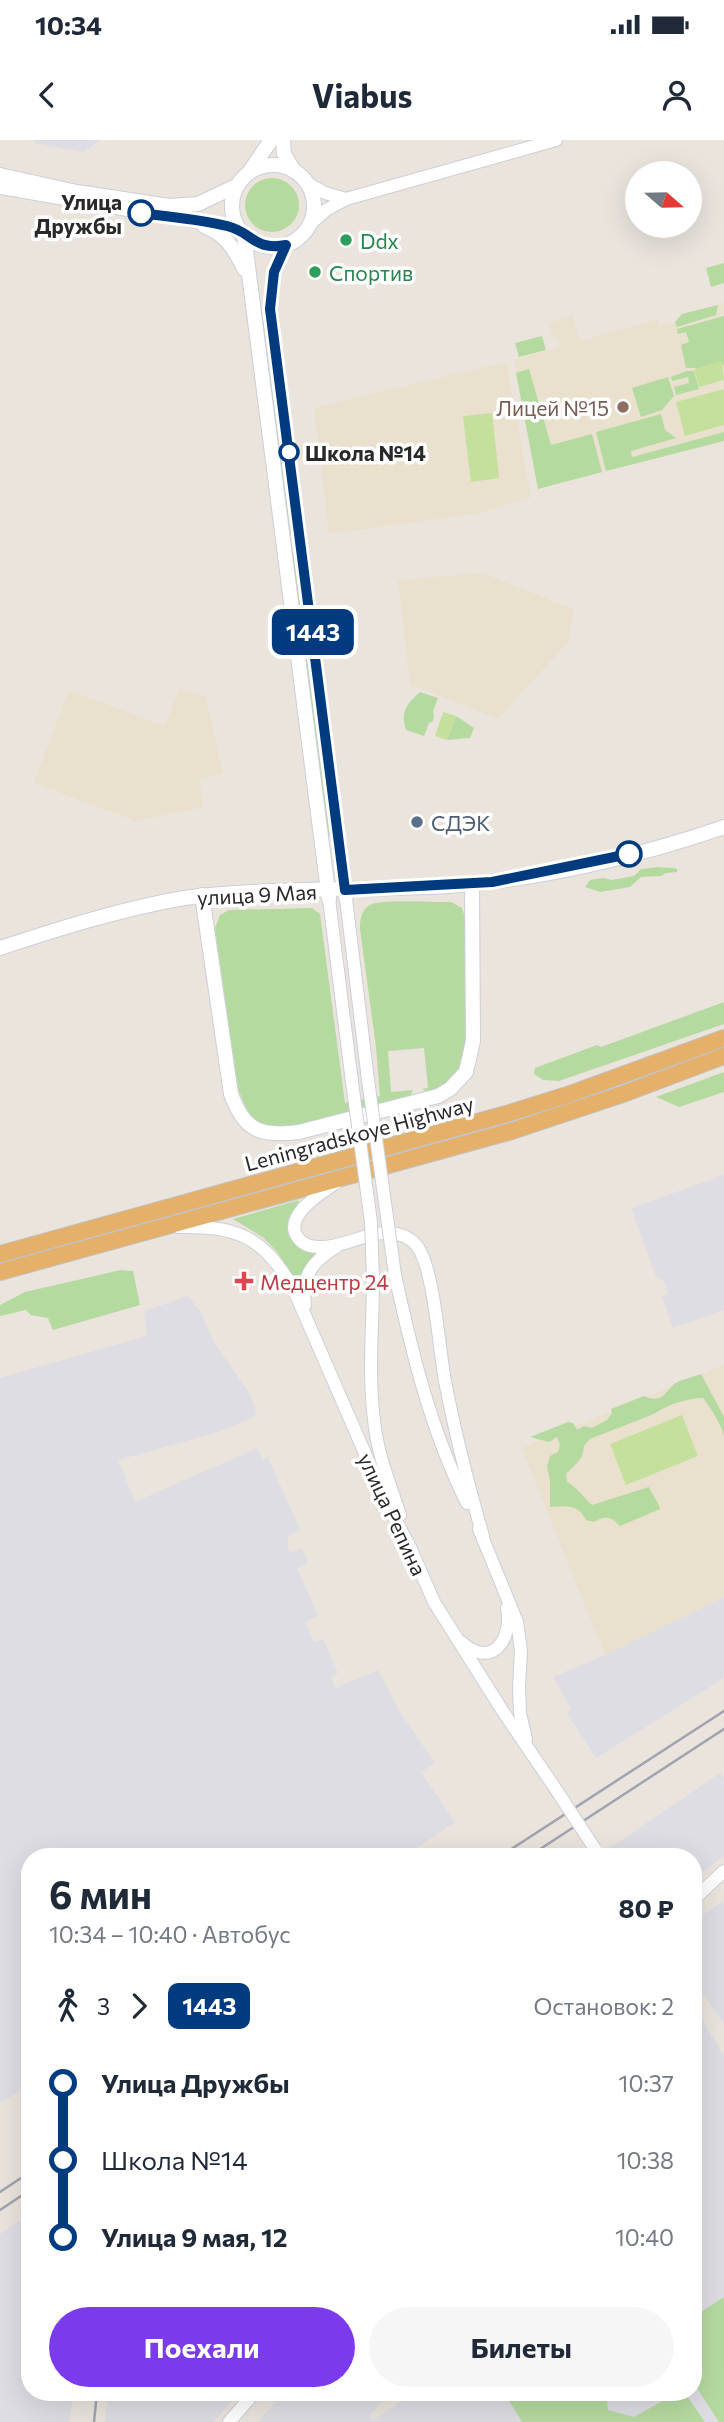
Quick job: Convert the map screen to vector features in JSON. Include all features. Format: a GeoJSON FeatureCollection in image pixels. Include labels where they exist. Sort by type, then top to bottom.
{"type":"FeatureCollection","features":[{"type":"Feature","properties":{"kind":"highway","name":"Leningradskoye Highway"},"geometry":{"type":"LineString","coordinates":[[0,1254],[506,1114],[570,1094],[724,1038]]}},
{"type":"Feature","properties":{"kind":"highway","name":"Leningradskoye Highway"},"geometry":{"type":"LineString","coordinates":[[0,1272],[535,1123],[724,1056]]}},
{"type":"Feature","properties":{"kind":"main road"},"geometry":{"type":"LineString","coordinates":[[271,140],[233,196],[232,208],[242,232],[249,281],[329,895]]}},
{"type":"Feature","properties":{"kind":"main road"},"geometry":{"type":"LineString","coordinates":[[0,187],[226,226],[242,232],[264,246],[275,247],[295,240],[309,226],[314,204],[307,183],[294,171],[284,154],[283,140]]}},
{"type":"Feature","properties":{"kind":"main road"},"geometry":{"type":"LineString","coordinates":[[0,175],[169,206],[198,204],[260,167],[274,165],[294,171]]}},
{"type":"Feature","properties":{"kind":"main road"},"geometry":{"type":"LineString","coordinates":[[187,220],[210,228],[229,242],[238,254],[249,281]]}},
{"type":"Feature","properties":{"kind":"main road"},"geometry":{"type":"LineString","coordinates":[[286,245],[274,272],[270,309],[346,894]]}},
{"type":"Feature","properties":{"kind":"main road","name":"улица 9 Мая"},"geometry":{"type":"LineString","coordinates":[[472,888],[661,847],[724,827]]}},
{"type":"Feature","properties":{"kind":"main road","name":"улица 9 Мая"},"geometry":{"type":"LineString","coordinates":[[0,948],[52,930],[153,903],[525,886],[664,856],[724,837]]}},
{"type":"Feature","properties":{"kind":"main road"},"geometry":{"type":"LineString","coordinates":[[203,900],[231,1094],[236,1109],[254,1129],[279,1135],[438,1096],[458,1082],[469,1063],[473,1041],[472,888]]}},
{"type":"Feature","properties":{"kind":"street"},"geometry":{"type":"LineString","coordinates":[[309,226],[326,210],[346,199],[556,140]]}},
{"type":"Feature","properties":{"kind":"street"},"geometry":{"type":"LineString","coordinates":[[307,183],[325,193],[346,199]]}},
{"type":"Feature","properties":{"kind":"street"},"geometry":{"type":"LineString","coordinates":[[346,894],[395,1275],[419,1377],[439,1440],[483,1536],[517,1622],[520,1637],[520,1713],[532,1753]]}},
{"type":"Feature","properties":{"kind":"street"},"geometry":{"type":"LineString","coordinates":[[329,895],[371,1222],[371,1372],[374,1422],[379,1451],[410,1547]]}},
{"type":"Feature","properties":{"kind":"street"},"geometry":{"type":"LineString","coordinates":[[348,1175],[306,1205],[294,1230],[305,1245],[319,1247],[340,1245],[374,1234],[399,1234],[413,1242],[425,1261],[445,1381],[465,1475],[483,1536]]}},
{"type":"Feature","properties":{"kind":"street","name":"улица Репина"},"geometry":{"type":"LineString","coordinates":[[163,1227],[222,1229],[256,1243],[278,1263],[293,1289],[387,1504],[410,1547],[434,1602],[595,1848]]}},
{"type":"Feature","properties":{"kind":"street"},"geometry":{"type":"LineString","coordinates":[[307,1320],[303,1288],[308,1272],[318,1259],[340,1245]]}},
{"type":"Feature","properties":{"kind":"street"},"geometry":{"type":"LineString","coordinates":[[451,1631],[475,1651],[492,1650],[503,1642],[507,1636],[509,1618],[500,1578]]}},
{"type":"Feature","properties":{"kind":"street"},"geometry":{"type":"LineString","coordinates":[[702,1892],[724,1871]]}},
{"type":"Feature","properties":{"kind":"street"},"geometry":{"type":"LineString","coordinates":[[229,2422],[247,2401]]}},
{"type":"Feature","properties":{"kind":"shaded area"},"geometry":{"type":"Polygon","coordinates":[[[35,140],[100,140],[84,152],[34,143],[35,140]]]}},
{"type":"Feature","properties":{"kind":"shaded area","name":"Лицей №15"},"geometry":{"type":"Polygon","coordinates":[[[724,303],[724,441],[538,489],[514,360],[560,347],[557,336],[553,337],[549,323],[573,316],[580,341],[658,319],[660,326],[677,322],[682,314],[724,303]]]}},
{"type":"Feature","properties":{"kind":"shaded area","name":"Школа №14"},"geometry":{"type":"Polygon","coordinates":[[[506,362],[531,497],[481,513],[329,534],[314,408],[506,362]]]}},
{"type":"Feature","properties":{"kind":"shaded area"},"geometry":{"type":"Polygon","coordinates":[[[482,573],[573,609],[569,641],[498,719],[410,684],[398,580],[482,573]]]}},
{"type":"Feature","properties":{"kind":"shaded area"},"geometry":{"type":"Polygon","coordinates":[[[179,689],[206,697],[223,774],[199,779],[204,807],[136,821],[34,783],[69,690],[165,726],[179,689]]]}},
{"type":"Feature","properties":{"kind":"shaded area"},"geometry":{"type":"Polygon","coordinates":[[[724,1175],[724,1310],[673,1328],[662,1296],[668,1294],[667,1290],[663,1280],[656,1276],[631,1208],[724,1175]]]}},
{"type":"Feature","properties":{"kind":"shaded area"},"geometry":{"type":"Polygon","coordinates":[[[188,1296],[201,1313],[213,1341],[250,1394],[257,1415],[222,1431],[118,1460],[135,1502],[257,1448],[263,1460],[268,1457],[300,1530],[287,1536],[287,1546],[290,1553],[302,1548],[308,1563],[297,1568],[318,1616],[305,1622],[314,1642],[323,1639],[338,1673],[331,1677],[335,1688],[378,1670],[398,1709],[435,1763],[421,1772],[455,1822],[416,1848],[21,1848],[21,2090],[0,2103],[0,1378],[147,1336],[144,1311],[188,1296]]]}},
{"type":"Feature","properties":{"kind":"shaded area"},"geometry":{"type":"Polygon","coordinates":[[[724,1365],[724,1597],[605,1655],[522,1448],[724,1365]]]}},
{"type":"Feature","properties":{"kind":"shaded area"},"geometry":{"type":"Polygon","coordinates":[[[724,1597],[724,1678],[596,1758],[567,1713],[571,1709],[553,1677],[605,1655],[724,1597]]]}},
{"type":"Feature","properties":{"kind":"shaded area"},"geometry":{"type":"Polygon","coordinates":[[[720,1773],[724,1778],[724,1856],[702,1873],[702,1848],[610,1848],[720,1773]]]}},
{"type":"Feature","properties":{"kind":"shaded area"},"geometry":{"type":"Polygon","coordinates":[[[724,1901],[724,2024],[702,1993],[702,1915],[724,1901]]]}},
{"type":"Feature","properties":{"kind":"shaded area"},"geometry":{"type":"Polygon","coordinates":[[[702,2020],[724,2055],[724,2422],[258,2422],[276,2401],[383,2401],[370,2415],[372,2421],[402,2401],[702,2401],[702,2020]]]}},
{"type":"Feature","properties":{"kind":"shaded area"},"geometry":{"type":"Polygon","coordinates":[[[21,2220],[21,2401],[72,2401],[69,2422],[0,2422],[0,2234],[21,2220]]]}},
{"type":"Feature","properties":{"kind":"shaded area"},"geometry":{"type":"Polygon","coordinates":[[[107,2401],[232,2401],[213,2422],[105,2422],[107,2401]]]}},
{"type":"Feature","properties":{"kind":"green space"},"geometry":{"type":"Polygon","coordinates":[[[272,178],[291,186],[299,205],[291,224],[272,232],[253,224],[245,205],[253,186],[272,178]]]}},
{"type":"Feature","properties":{"kind":"green space"},"geometry":{"type":"Polygon","coordinates":[[[724,263],[724,283],[711,287],[706,268],[724,263]]]}},
{"type":"Feature","properties":{"kind":"green space"},"geometry":{"type":"Polygon","coordinates":[[[718,305],[716,315],[677,327],[675,322],[682,314],[718,305]]]}},
{"type":"Feature","properties":{"kind":"green space"},"geometry":{"type":"Polygon","coordinates":[[[259,308],[262,308],[293,534],[290,535],[259,308]]]}},
{"type":"Feature","properties":{"kind":"green space"},"geometry":{"type":"Polygon","coordinates":[[[724,316],[724,366],[721,362],[686,368],[681,345],[689,342],[686,332],[678,334],[677,329],[724,316]]]}},
{"type":"Feature","properties":{"kind":"green space"},"geometry":{"type":"Polygon","coordinates":[[[542,336],[546,350],[519,357],[515,343],[542,336]]]}},
{"type":"Feature","properties":{"kind":"green space"},"geometry":{"type":"Polygon","coordinates":[[[722,361],[724,380],[699,387],[694,369],[722,361]]]}},
{"type":"Feature","properties":{"kind":"green space"},"geometry":{"type":"Polygon","coordinates":[[[529,369],[551,445],[592,434],[602,472],[538,489],[516,373],[529,369]]]}},
{"type":"Feature","properties":{"kind":"green space"},"geometry":{"type":"Polygon","coordinates":[[[694,371],[699,389],[676,395],[674,387],[689,383],[688,377],[672,381],[671,377],[694,371]]]}},
{"type":"Feature","properties":{"kind":"green space"},"geometry":{"type":"Polygon","coordinates":[[[668,377],[674,396],[662,410],[641,417],[632,388],[668,377]]]}},
{"type":"Feature","properties":{"kind":"green space"},"geometry":{"type":"Polygon","coordinates":[[[724,389],[724,425],[685,436],[676,402],[724,389]]]}},
{"type":"Feature","properties":{"kind":"green space"},"geometry":{"type":"Polygon","coordinates":[[[492,413],[499,478],[471,482],[463,416],[492,413]]]}},
{"type":"Feature","properties":{"kind":"green space"},"geometry":{"type":"Polygon","coordinates":[[[661,414],[665,430],[676,438],[631,451],[632,457],[724,432],[724,441],[606,471],[596,432],[661,414]]]}},
{"type":"Feature","properties":{"kind":"green space"},"geometry":{"type":"Polygon","coordinates":[[[291,551],[295,551],[331,836],[328,836],[291,551]]]}},
{"type":"Feature","properties":{"kind":"green space"},"geometry":{"type":"Polygon","coordinates":[[[420,692],[438,698],[433,721],[429,723],[424,736],[406,730],[404,718],[408,704],[420,692]]]}},
{"type":"Feature","properties":{"kind":"green space"},"geometry":{"type":"Polygon","coordinates":[[[443,712],[456,716],[447,740],[435,736],[443,712]]]}},
{"type":"Feature","properties":{"kind":"green space"},"geometry":{"type":"Polygon","coordinates":[[[456,716],[474,728],[470,738],[447,740],[456,716]]]}},
{"type":"Feature","properties":{"kind":"green space"},"geometry":{"type":"Polygon","coordinates":[[[675,868],[677,872],[641,877],[630,887],[600,892],[585,887],[590,880],[634,876],[641,869],[675,868]]]}},
{"type":"Feature","properties":{"kind":"green space"},"geometry":{"type":"Polygon","coordinates":[[[451,902],[462,908],[466,921],[467,1038],[462,1068],[450,1083],[430,1093],[422,1089],[428,1088],[424,1048],[388,1051],[391,1092],[413,1090],[409,1098],[288,1128],[259,1125],[248,1113],[238,1089],[215,928],[220,915],[229,910],[312,908],[320,914],[345,1103],[380,1096],[360,929],[363,912],[375,903],[451,902]]]}},
{"type":"Feature","properties":{"kind":"green space"},"geometry":{"type":"Polygon","coordinates":[[[724,1002],[724,1024],[559,1081],[543,1080],[534,1074],[535,1068],[724,1002]]]}},
{"type":"Feature","properties":{"kind":"green space"},"geometry":{"type":"Polygon","coordinates":[[[724,1072],[724,1092],[679,1107],[656,1097],[724,1072]]]}},
{"type":"Feature","properties":{"kind":"green space"},"geometry":{"type":"Polygon","coordinates":[[[299,1200],[292,1227],[295,1242],[307,1252],[318,1254],[299,1285],[264,1238],[233,1219],[299,1200]]]}},
{"type":"Feature","properties":{"kind":"green space"},"geometry":{"type":"Polygon","coordinates":[[[121,1270],[133,1271],[140,1305],[53,1330],[48,1318],[31,1315],[26,1310],[0,1316],[0,1305],[25,1292],[121,1270]]]}},
{"type":"Feature","properties":{"kind":"green space"},"geometry":{"type":"Polygon","coordinates":[[[701,1374],[724,1417],[724,1436],[703,1398],[684,1401],[590,1439],[584,1446],[580,1459],[566,1474],[567,1482],[592,1505],[649,1487],[660,1509],[620,1526],[608,1518],[594,1522],[586,1520],[579,1511],[571,1507],[550,1507],[547,1466],[550,1456],[558,1452],[560,1445],[557,1437],[549,1442],[530,1437],[568,1422],[573,1423],[577,1430],[584,1426],[592,1428],[607,1420],[612,1413],[611,1409],[644,1396],[658,1398],[676,1383],[701,1374]]]}},
{"type":"Feature","properties":{"kind":"green space"},"geometry":{"type":"Polygon","coordinates":[[[682,1415],[698,1456],[626,1485],[610,1444],[682,1415]]]}},
{"type":"Feature","properties":{"kind":"green space"},"geometry":{"type":"Polygon","coordinates":[[[724,2297],[724,2422],[719,2422],[702,2396],[702,2311],[724,2297]]]}},
{"type":"Feature","properties":{"kind":"green space"},"geometry":{"type":"Polygon","coordinates":[[[509,2401],[607,2401],[608,2410],[634,2417],[662,2401],[690,2401],[705,2422],[522,2422],[509,2401]]]}},
{"type":"Feature","properties":{"kind":"railway"},"geometry":{"type":"LineString","coordinates":[[513,1848],[724,1711]]}},
{"type":"Feature","properties":{"kind":"railway"},"geometry":{"type":"LineString","coordinates":[[542,1848],[724,1729]]}},
{"type":"Feature","properties":{"kind":"railway"},"geometry":{"type":"LineString","coordinates":[[0,2192],[21,2178]]}},
{"type":"Feature","properties":{"kind":"railway"},"geometry":{"type":"LineString","coordinates":[[0,2210],[21,2196]]}},
{"type":"Feature","properties":{"kind":"railway"},"geometry":{"type":"LineString","coordinates":[[94,2422],[96,2401]]}},
{"type":"Feature","properties":{"kind":"bus line","name":"1443"},"geometry":{"type":"LineString","coordinates":[[141,213],[226,226],[240,230],[253,242],[264,246],[286,245],[274,272],[270,309],[345,890],[492,882],[629,854]]}},
{"type":"Feature","properties":{"kind":"place","name":"Улица Дружбы"},"geometry":{"type":"Point","coordinates":[141,213]}},
{"type":"Feature","properties":{"kind":"place","name":"Ddx"},"geometry":{"type":"Point","coordinates":[346,240]}},
{"type":"Feature","properties":{"kind":"place","name":"Спортив"},"geometry":{"type":"Point","coordinates":[315,272]}},
{"type":"Feature","properties":{"kind":"place","name":"Лицей №15"},"geometry":{"type":"Point","coordinates":[623,407]}},
{"type":"Feature","properties":{"kind":"place","name":"Школа №14"},"geometry":{"type":"Point","coordinates":[289,452]}},
{"type":"Feature","properties":{"kind":"place","name":"СДЭК"},"geometry":{"type":"Point","coordinates":[417,822]}},
{"type":"Feature","properties":{"kind":"place","name":"Медцентр 24"},"geometry":{"type":"Point","coordinates":[244,1281]}}]}
